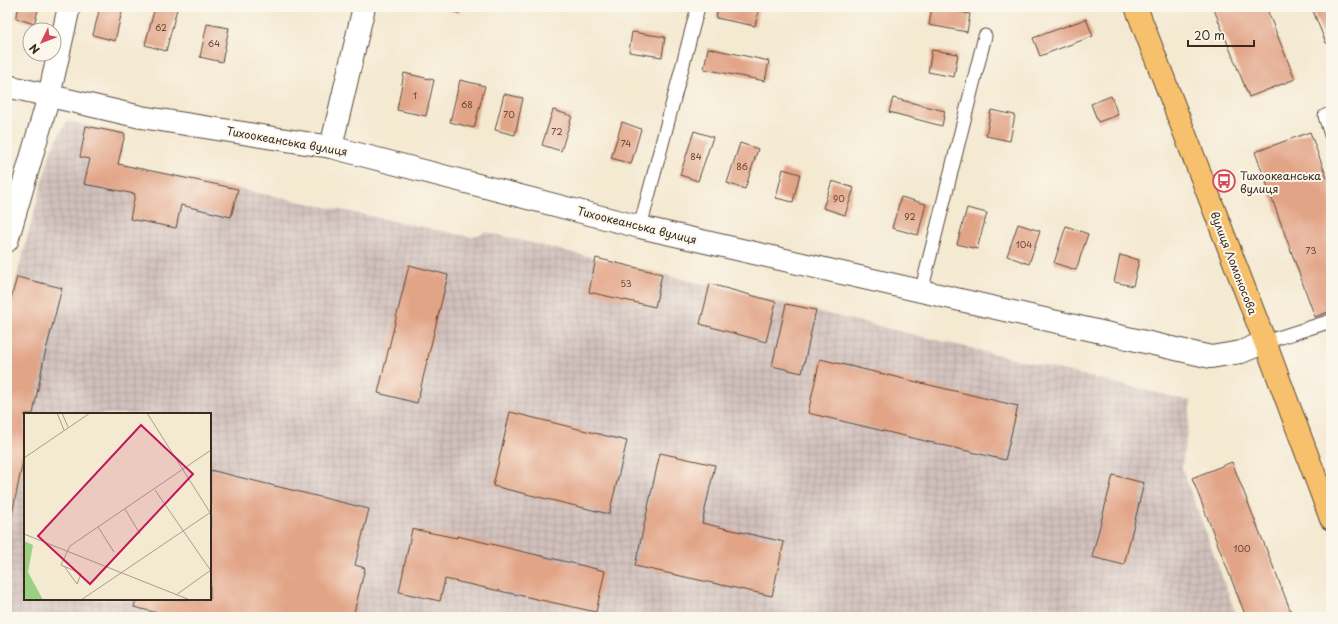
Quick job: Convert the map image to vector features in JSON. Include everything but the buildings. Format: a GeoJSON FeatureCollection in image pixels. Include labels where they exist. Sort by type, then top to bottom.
{"type":"FeatureCollection","features":[{"type":"Feature","properties":{"kind":"main road","name":"вулиця Ломоносова"},"geometry":{"type":"LineString","coordinates":[[1136,7],[1265,342],[1331,519]]}},
{"type":"Feature","properties":{"kind":"street"},"geometry":{"type":"LineString","coordinates":[[7,241],[49,96],[69,7]]}},
{"type":"Feature","properties":{"kind":"street"},"geometry":{"type":"LineString","coordinates":[[331,147],[364,7]]}},
{"type":"Feature","properties":{"kind":"street","name":"Тихоокеанська вулиця"},"geometry":{"type":"LineString","coordinates":[[7,86],[141,117],[331,147],[640,227],[1210,357],[1241,352],[1265,342]]}},
{"type":"Feature","properties":{"kind":"lane"},"geometry":{"type":"LineString","coordinates":[[640,227],[698,7]]}},
{"type":"Feature","properties":{"kind":"lane"},"geometry":{"type":"LineString","coordinates":[[922,292],[986,36]]}},
{"type":"Feature","properties":{"kind":"lane"},"geometry":{"type":"LineString","coordinates":[[1331,114],[1325,116],[1331,135]]}},
{"type":"Feature","properties":{"kind":"lane"},"geometry":{"type":"LineString","coordinates":[[1265,342],[1331,320]]}},
{"type":"Feature","properties":{"kind":"shaded area"},"geometry":{"type":"Polygon","coordinates":[[[67,121],[125,134],[119,164],[471,237],[486,232],[1191,401],[1182,468],[1237,617],[7,617],[7,313],[51,150],[67,121]]]}},
{"type":"Feature","properties":{"kind":"place","name":"Тихоокеанська вулиця"},"geometry":{"type":"Point","coordinates":[1224,181]}}]}
